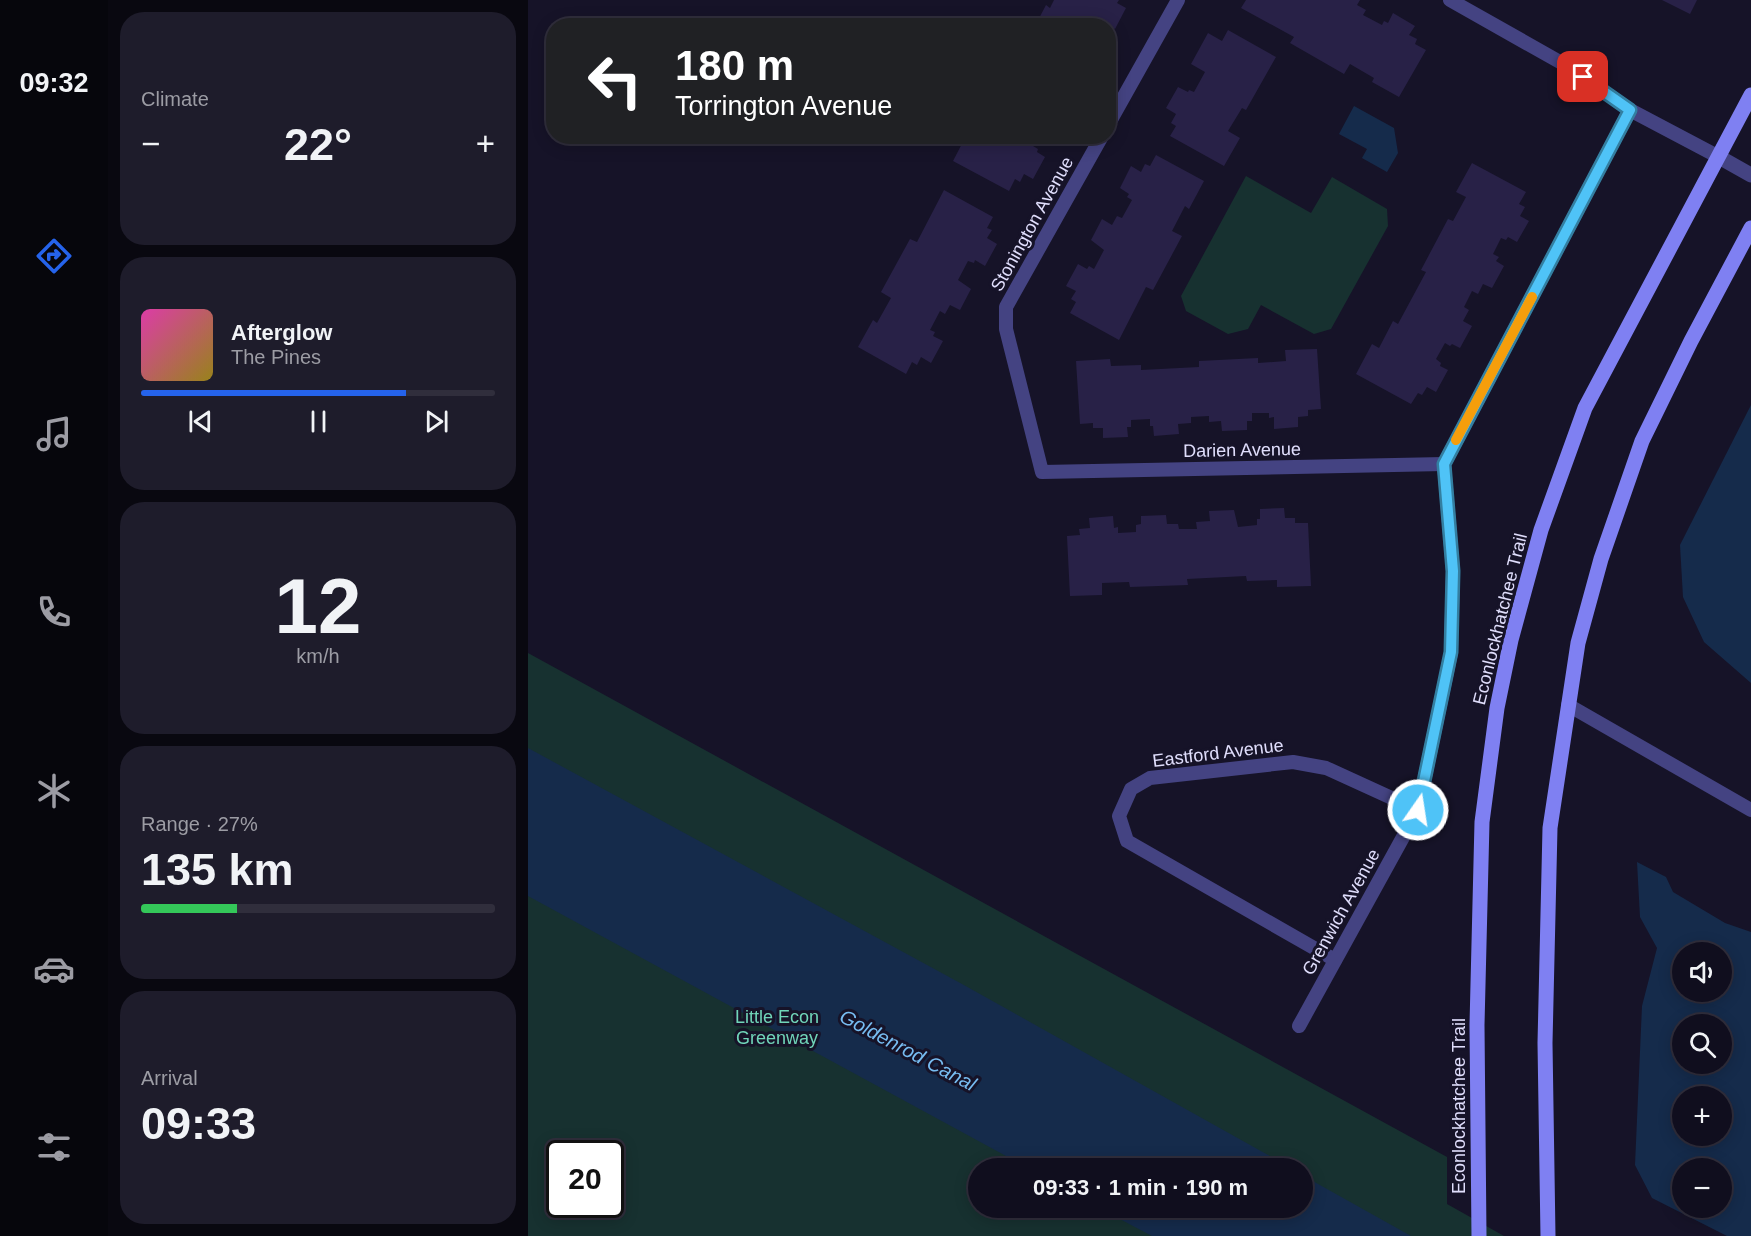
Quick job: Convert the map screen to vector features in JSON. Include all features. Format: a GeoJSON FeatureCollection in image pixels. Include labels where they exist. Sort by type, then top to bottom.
{"type":"FeatureCollection","features":[{"type":"Feature","properties":{"kind":"street","name":"Econlockhatchee Trail"},"geometry":{"type":"LineString","coordinates":[[1479,1236],[1477,1025],[1482,822],[1497,708],[1511,640],[1541,530],[1585,408],[1751,95]]}},
{"type":"Feature","properties":{"kind":"street"},"geometry":{"type":"LineString","coordinates":[[1719,157],[1751,175]]}},
{"type":"Feature","properties":{"kind":"street"},"geometry":{"type":"LineString","coordinates":[[1548,1236],[1545,1043],[1551,828],[1578,643],[1601,559],[1642,441],[1691,341],[1751,228]]}},
{"type":"Feature","properties":{"kind":"lane"},"geometry":{"type":"LineString","coordinates":[[1116,111],[1178,0]]}},
{"type":"Feature","properties":{"kind":"lane"},"geometry":{"type":"LineString","coordinates":[[1450,0],[1567,66],[1630,110],[1719,157]]}},
{"type":"Feature","properties":{"kind":"lane"},"geometry":{"type":"LineString","coordinates":[[1444,464],[1630,110]]}},
{"type":"Feature","properties":{"kind":"lane","name":"Stonington Avenue"},"geometry":{"type":"LineString","coordinates":[[1042,472],[1006,329],[1006,307],[1098,144]]}},
{"type":"Feature","properties":{"kind":"lane","name":"Darien Avenue"},"geometry":{"type":"LineString","coordinates":[[1042,472],[1444,464]]}},
{"type":"Feature","properties":{"kind":"lane","name":"Grenwich Avenue"},"geometry":{"type":"LineString","coordinates":[[1299,1026],[1418,810],[1451,652],[1453,571],[1444,464]]}},
{"type":"Feature","properties":{"kind":"lane"},"geometry":{"type":"LineString","coordinates":[[1568,705],[1751,810]]}},
{"type":"Feature","properties":{"kind":"lane","name":"Eastford Avenue"},"geometry":{"type":"LineString","coordinates":[[1335,960],[1127,841],[1119,816],[1131,789],[1150,778],[1293,762],[1326,768],[1418,810]]}},
{"type":"Feature","properties":{"kind":"green space"},"geometry":{"type":"Polygon","coordinates":[[[1246,176],[1311,213],[1332,177],[1387,209],[1388,226],[1331,329],[1314,334],[1261,305],[1248,329],[1228,334],[1186,311],[1181,296],[1246,176]]]}},
{"type":"Feature","properties":{"kind":"green space","name":"Little Econ Greenway"},"geometry":{"type":"Polygon","coordinates":[[[528,653],[1447,1157],[1447,1204],[1504,1236],[528,1236],[528,653]]]}},
{"type":"Feature","properties":{"kind":"water"},"geometry":{"type":"Polygon","coordinates":[[[1354,106],[1394,128],[1398,153],[1387,172],[1362,158],[1367,149],[1339,134],[1354,106]]]}},
{"type":"Feature","properties":{"kind":"water"},"geometry":{"type":"Polygon","coordinates":[[[1751,405],[1751,683],[1704,642],[1683,597],[1680,545],[1751,405]]]}},
{"type":"Feature","properties":{"kind":"water","name":"Goldenrod Canal"},"geometry":{"type":"Polygon","coordinates":[[[528,748],[962,984],[1273,1158],[1010,1158],[528,896],[528,748]]]}},
{"type":"Feature","properties":{"kind":"water"},"geometry":{"type":"Polygon","coordinates":[[[1637,862],[1666,877],[1673,892],[1725,923],[1751,932],[1751,1236],[1727,1236],[1691,1218],[1732,1218],[1732,1158],[1672,1158],[1672,1208],[1652,1198],[1635,1165],[1642,1006],[1657,948],[1640,917],[1637,862]]]}},
{"type":"Feature","properties":{"kind":"water"},"geometry":{"type":"Polygon","coordinates":[[[1313,1181],[1411,1236],[1152,1236],[1118,1218],[1313,1218],[1313,1181]]]}},
{"type":"Feature","properties":{"kind":"building"},"geometry":{"type":"Polygon","coordinates":[[[1054,0],[1119,0],[1117,3],[1126,8],[1116,27],[1116,18],[1039,18],[1046,5],[1050,8],[1054,0]]]}},
{"type":"Feature","properties":{"kind":"building"},"geometry":{"type":"Polygon","coordinates":[[[1246,0],[1360,0],[1357,5],[1366,10],[1363,15],[1382,25],[1384,21],[1388,23],[1393,13],[1415,26],[1409,35],[1417,39],[1415,44],[1426,50],[1399,97],[1372,82],[1374,78],[1350,64],[1344,74],[1290,43],[1294,37],[1241,8],[1246,0]]]}},
{"type":"Feature","properties":{"kind":"building"},"geometry":{"type":"Polygon","coordinates":[[[1662,0],[1697,0],[1690,14],[1662,0]]]}},
{"type":"Feature","properties":{"kind":"building"},"geometry":{"type":"Polygon","coordinates":[[[1228,30],[1276,57],[1246,110],[1242,108],[1228,131],[1240,138],[1224,166],[1170,136],[1176,126],[1171,123],[1176,114],[1166,108],[1178,87],[1194,92],[1205,72],[1191,64],[1208,33],[1222,41],[1228,30]]]}},
{"type":"Feature","properties":{"kind":"building"},"geometry":{"type":"Polygon","coordinates":[[[962,144],[1034,144],[1033,146],[1038,149],[1037,152],[1045,157],[1033,179],[1024,174],[1020,182],[1015,179],[1009,191],[953,161],[962,144]]]}},
{"type":"Feature","properties":{"kind":"building"},"geometry":{"type":"Polygon","coordinates":[[[1156,155],[1204,181],[1189,209],[1185,206],[1172,231],[1182,236],[1153,290],[1146,287],[1119,340],[1070,313],[1076,302],[1071,299],[1076,291],[1066,286],[1078,264],[1087,269],[1089,266],[1094,269],[1104,250],[1091,240],[1102,219],[1112,225],[1117,216],[1122,218],[1132,200],[1127,197],[1129,194],[1120,188],[1131,166],[1141,172],[1145,164],[1150,166],[1156,155]]]}},
{"type":"Feature","properties":{"kind":"building"},"geometry":{"type":"Polygon","coordinates":[[[1472,163],[1526,192],[1519,204],[1525,207],[1520,216],[1529,221],[1517,242],[1508,237],[1506,240],[1501,238],[1493,254],[1499,257],[1496,261],[1504,266],[1492,288],[1483,284],[1478,294],[1472,291],[1464,307],[1469,310],[1463,321],[1472,326],[1460,348],[1445,343],[1436,359],[1441,363],[1440,366],[1448,370],[1436,392],[1427,387],[1422,395],[1418,393],[1411,404],[1356,374],[1372,344],[1379,348],[1393,321],[1398,324],[1426,272],[1421,270],[1448,219],[1453,221],[1466,197],[1456,192],[1472,163]]]}},
{"type":"Feature","properties":{"kind":"building"},"geometry":{"type":"Polygon","coordinates":[[[944,190],[993,217],[987,228],[992,230],[987,238],[997,244],[985,266],[975,260],[974,263],[968,261],[958,280],[971,289],[960,310],[950,305],[945,314],[940,311],[930,330],[935,332],[933,336],[943,341],[931,363],[921,357],[917,365],[912,362],[906,374],[858,347],[873,320],[877,323],[891,298],[881,292],[910,239],[917,242],[944,190]]]}},
{"type":"Feature","properties":{"kind":"building"},"geometry":{"type":"Polygon","coordinates":[[[1317,349],[1321,409],[1308,410],[1308,416],[1298,417],[1298,427],[1274,429],[1274,417],[1269,418],[1269,413],[1252,413],[1252,421],[1247,421],[1247,430],[1222,431],[1221,421],[1209,422],[1209,416],[1191,417],[1191,423],[1178,424],[1179,434],[1154,436],[1150,419],[1131,420],[1131,427],[1127,427],[1128,437],[1103,438],[1103,428],[1093,428],[1093,423],[1080,424],[1076,361],[1110,359],[1111,366],[1141,365],[1141,370],[1199,367],[1199,361],[1258,358],[1258,363],[1286,361],[1285,350],[1317,349]]]}},
{"type":"Feature","properties":{"kind":"building"},"geometry":{"type":"Polygon","coordinates":[[[1284,508],[1285,518],[1295,518],[1295,523],[1308,523],[1311,586],[1277,587],[1277,580],[1247,581],[1246,576],[1187,579],[1188,585],[1130,587],[1129,582],[1102,583],[1102,595],[1070,596],[1067,536],[1080,535],[1079,529],[1090,528],[1089,518],[1113,516],[1114,528],[1118,527],[1118,533],[1136,532],[1136,525],[1141,524],[1141,516],[1166,515],[1167,524],[1178,524],[1179,529],[1197,529],[1196,522],[1210,521],[1209,511],[1234,510],[1238,527],[1257,525],[1257,519],[1260,519],[1260,509],[1284,508]]]}},
{"type":"Feature","properties":{"kind":"slow traffic"},"geometry":{"type":"LineString","coordinates":[[1456,440],[1532,297]]}},
{"type":"Feature","properties":{"kind":"route"},"geometry":{"type":"LineString","coordinates":[[1418,810],[1451,652],[1453,571],[1444,464],[1630,110],[1583,77]]}}]}
